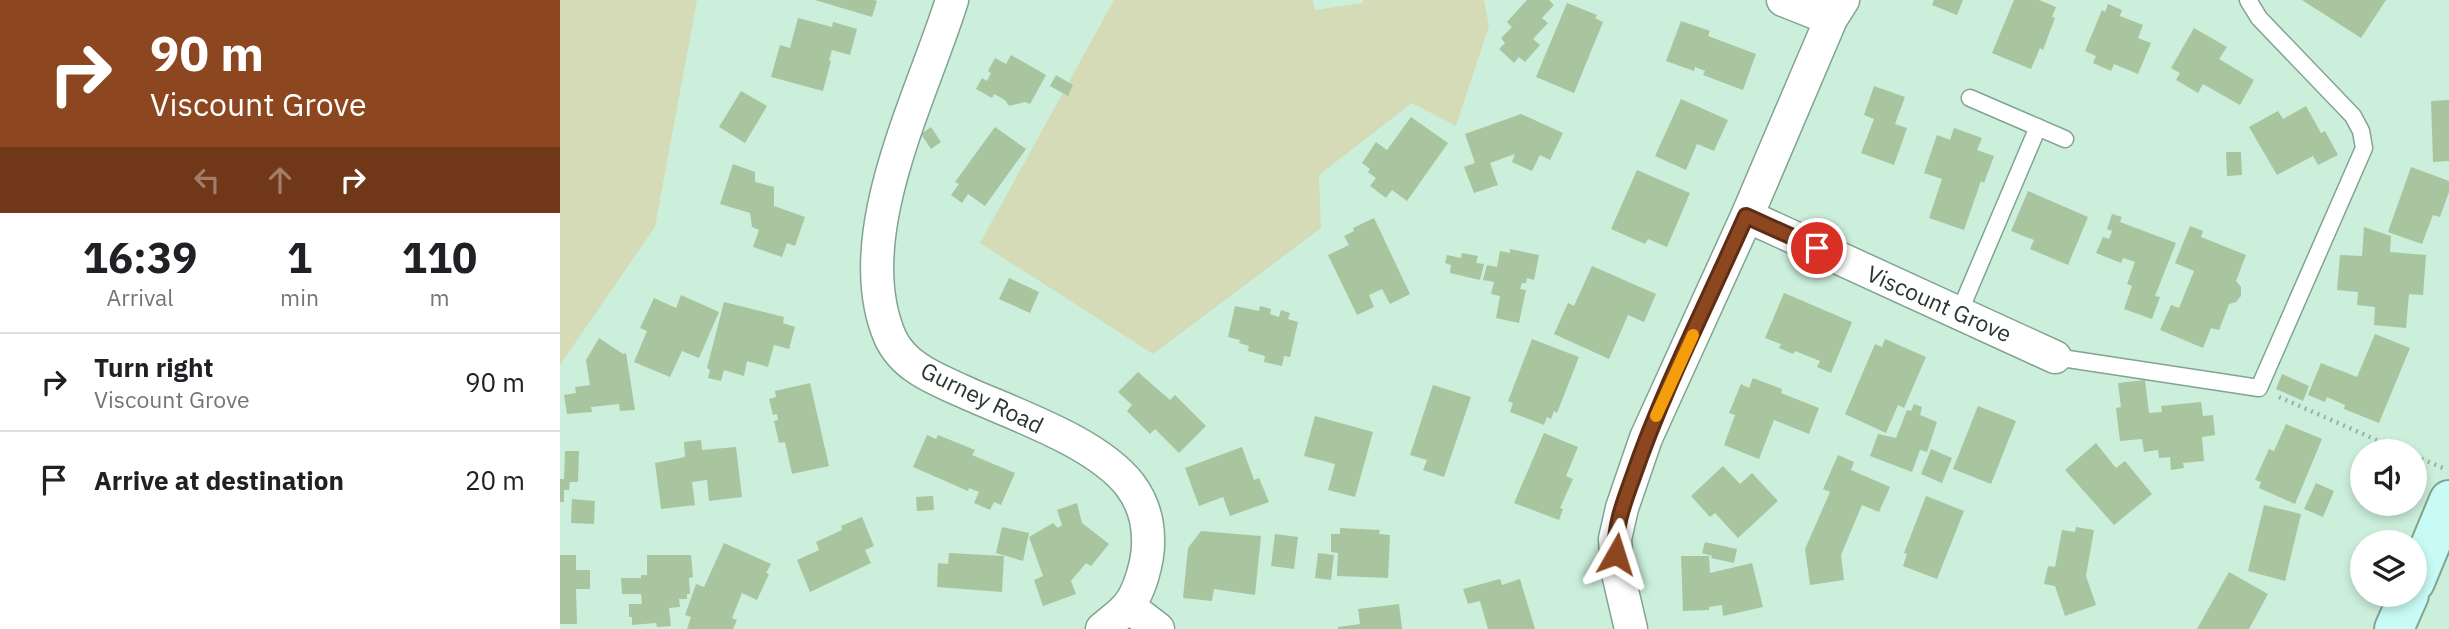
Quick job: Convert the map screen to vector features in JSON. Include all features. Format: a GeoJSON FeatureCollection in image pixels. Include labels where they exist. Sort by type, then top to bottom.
{"type":"FeatureCollection","features":[{"type":"Feature","properties":{"kind":"street","name":"Gurney Road"},"geometry":{"type":"LineString","coordinates":[[952,0],[888,190],[877,246],[880,297],[887,329],[895,346],[920,371],[1079,445],[1114,468],[1130,485],[1142,504],[1148,526],[1149,547],[1140,580],[1128,607],[1102,629]]}},
{"type":"Feature","properties":{"kind":"street"},"geometry":{"type":"LineString","coordinates":[[1631,629],[1617,569],[1615,539],[1622,508],[1646,438],[1837,10],[1783,0]]}},
{"type":"Feature","properties":{"kind":"street","name":"Viscount Grove"},"geometry":{"type":"LineString","coordinates":[[1746,216],[2055,357]]}},
{"type":"Feature","properties":{"kind":"street"},"geometry":{"type":"LineString","coordinates":[[2427,553],[2449,500]]}},
{"type":"Feature","properties":{"kind":"street"},"geometry":{"type":"LineString","coordinates":[[1128,607],[1158,629]]}},
{"type":"Feature","properties":{"kind":"street"},"geometry":{"type":"LineString","coordinates":[[2394,629],[2404,607]]}},
{"type":"Feature","properties":{"kind":"lane"},"geometry":{"type":"LineString","coordinates":[[2055,357],[2259,388],[2364,148],[2361,131],[2353,116],[2259,18],[2248,0]]}},
{"type":"Feature","properties":{"kind":"lane"},"geometry":{"type":"LineString","coordinates":[[1969,98],[2065,139]]}},
{"type":"Feature","properties":{"kind":"lane"},"geometry":{"type":"LineString","coordinates":[[1959,313],[2038,127]]}},
{"type":"Feature","properties":{"kind":"path"},"geometry":{"type":"LineString","coordinates":[[2259,388],[2375,439]]}},
{"type":"Feature","properties":{"kind":"path"},"geometry":{"type":"LineString","coordinates":[[2427,461],[2449,471]]}},
{"type":"Feature","properties":{"kind":"green space"},"geometry":{"type":"Polygon","coordinates":[[[560,0],[697,0],[655,227],[560,365],[560,0]]]}},
{"type":"Feature","properties":{"kind":"green space"},"geometry":{"type":"Polygon","coordinates":[[[1114,0],[1313,0],[1315,10],[1363,3],[1363,0],[1484,0],[1489,26],[1456,126],[1412,103],[1319,175],[1321,228],[1153,354],[980,243],[1114,0]]]}},
{"type":"Feature","properties":{"kind":"building"},"geometry":{"type":"Polygon","coordinates":[[[815,0],[874,0],[877,1],[872,17],[815,0]]]}},
{"type":"Feature","properties":{"kind":"building"},"geometry":{"type":"Polygon","coordinates":[[[1527,0],[1549,0],[1554,5],[1542,18],[1548,23],[1533,39],[1540,45],[1525,62],[1519,57],[1514,63],[1499,49],[1505,43],[1501,38],[1512,27],[1507,22],[1527,0]]]}},
{"type":"Feature","properties":{"kind":"building"},"geometry":{"type":"Polygon","coordinates":[[[1934,0],[1963,0],[1957,15],[1932,5],[1934,0]]]}},
{"type":"Feature","properties":{"kind":"building"},"geometry":{"type":"Polygon","coordinates":[[[2014,0],[2039,0],[2056,7],[2052,17],[2055,18],[2043,50],[2040,48],[2031,69],[1992,53],[2014,0]]]}},
{"type":"Feature","properties":{"kind":"building"},"geometry":{"type":"Polygon","coordinates":[[[2302,0],[2386,0],[2361,38],[2302,0]]]}},
{"type":"Feature","properties":{"kind":"building"},"geometry":{"type":"Polygon","coordinates":[[[1567,3],[1597,15],[1595,18],[1603,22],[1574,93],[1536,77],[1567,3]]]}},
{"type":"Feature","properties":{"kind":"building"},"geometry":{"type":"Polygon","coordinates":[[[2108,4],[2122,10],[2120,16],[2143,25],[2138,38],[2151,43],[2138,74],[2114,64],[2111,71],[2093,63],[2096,56],[2085,51],[2102,10],[2105,12],[2108,4]]]}},
{"type":"Feature","properties":{"kind":"building"},"geometry":{"type":"Polygon","coordinates":[[[798,18],[832,27],[833,22],[857,29],[850,55],[832,50],[823,91],[771,77],[780,45],[790,48],[798,18]]]}},
{"type":"Feature","properties":{"kind":"building"},"geometry":{"type":"Polygon","coordinates":[[[1681,21],[1710,31],[1708,36],[1756,54],[1743,90],[1703,75],[1705,71],[1695,67],[1694,71],[1666,61],[1681,21]]]}},
{"type":"Feature","properties":{"kind":"building"},"geometry":{"type":"Polygon","coordinates":[[[2194,28],[2227,47],[2219,59],[2254,80],[2240,105],[2203,84],[2198,93],[2176,80],[2180,73],[2171,68],[2194,28]]]}},
{"type":"Feature","properties":{"kind":"building"},"geometry":{"type":"Polygon","coordinates":[[[1011,55],[1046,75],[1030,104],[1025,102],[1009,106],[1005,100],[994,94],[992,98],[976,89],[982,78],[987,81],[991,73],[988,71],[995,58],[1006,64],[1011,55]]]}},
{"type":"Feature","properties":{"kind":"building"},"geometry":{"type":"Polygon","coordinates":[[[1056,75],[1073,85],[1068,96],[1050,86],[1056,75]]]}},
{"type":"Feature","properties":{"kind":"building"},"geometry":{"type":"Polygon","coordinates":[[[1874,86],[1905,97],[1895,124],[1907,128],[1894,165],[1861,153],[1874,119],[1864,115],[1874,86]]]}},
{"type":"Feature","properties":{"kind":"building"},"geometry":{"type":"Polygon","coordinates":[[[741,91],[767,106],[745,143],[719,127],[741,91]]]}},
{"type":"Feature","properties":{"kind":"building"},"geometry":{"type":"Polygon","coordinates":[[[1681,99],[1728,120],[1714,151],[1697,144],[1686,170],[1655,156],[1681,99]]]}},
{"type":"Feature","properties":{"kind":"building"},"geometry":{"type":"Polygon","coordinates":[[[2449,100],[2449,161],[2433,162],[2431,101],[2449,100]]]}},
{"type":"Feature","properties":{"kind":"building"},"geometry":{"type":"Polygon","coordinates":[[[2306,106],[2321,133],[2325,131],[2338,155],[2318,165],[2313,156],[2277,175],[2249,127],[2278,111],[2283,119],[2306,106]]]}},
{"type":"Feature","properties":{"kind":"building"},"geometry":{"type":"Polygon","coordinates":[[[1521,114],[1563,133],[1550,160],[1540,155],[1532,171],[1512,162],[1515,154],[1490,163],[1498,185],[1474,193],[1464,167],[1475,163],[1465,134],[1521,114]]]}},
{"type":"Feature","properties":{"kind":"building"},"geometry":{"type":"Polygon","coordinates":[[[1411,117],[1448,143],[1407,201],[1392,190],[1386,198],[1370,186],[1376,178],[1362,163],[1376,142],[1387,150],[1411,117]]]}},
{"type":"Feature","properties":{"kind":"building"},"geometry":{"type":"Polygon","coordinates":[[[931,127],[941,142],[931,149],[921,134],[931,127]]]}},
{"type":"Feature","properties":{"kind":"building"},"geometry":{"type":"Polygon","coordinates":[[[995,127],[1026,149],[985,206],[968,194],[962,203],[951,195],[959,184],[955,182],[995,127]]]}},
{"type":"Feature","properties":{"kind":"building"},"geometry":{"type":"Polygon","coordinates":[[[1954,128],[1982,138],[1977,150],[1994,156],[1984,183],[1981,181],[1964,230],[1929,218],[1942,179],[1924,173],[1937,135],[1950,140],[1954,128]]]}},
{"type":"Feature","properties":{"kind":"building"},"geometry":{"type":"Polygon","coordinates":[[[2226,152],[2241,152],[2242,175],[2227,176],[2226,152]]]}},
{"type":"Feature","properties":{"kind":"building"},"geometry":{"type":"Polygon","coordinates":[[[733,164],[755,172],[755,182],[774,187],[774,206],[805,217],[795,246],[787,243],[782,257],[753,247],[759,230],[752,227],[750,213],[720,204],[733,164]]]}},
{"type":"Feature","properties":{"kind":"building"},"geometry":{"type":"Polygon","coordinates":[[[2411,167],[2449,181],[2449,192],[2440,217],[2433,215],[2422,244],[2388,232],[2411,167]]]}},
{"type":"Feature","properties":{"kind":"building"},"geometry":{"type":"Polygon","coordinates":[[[1637,170],[1690,193],[1667,247],[1648,239],[1645,244],[1611,229],[1637,170]]]}},
{"type":"Feature","properties":{"kind":"building"},"geometry":{"type":"Polygon","coordinates":[[[2028,191],[2088,217],[2068,265],[2030,249],[2034,240],[2011,231],[2028,191]]]}},
{"type":"Feature","properties":{"kind":"building"},"geometry":{"type":"Polygon","coordinates":[[[2112,214],[2122,217],[2120,222],[2176,243],[2155,296],[2160,297],[2152,319],[2124,309],[2132,286],[2127,284],[2135,262],[2123,258],[2121,263],[2096,253],[2103,237],[2109,239],[2112,231],[2107,229],[2112,214]]]}},
{"type":"Feature","properties":{"kind":"building"},"geometry":{"type":"Polygon","coordinates":[[[1374,218],[1410,294],[1390,304],[1382,289],[1369,295],[1374,307],[1357,315],[1328,255],[1349,245],[1344,236],[1354,231],[1353,228],[1374,218]]]}},
{"type":"Feature","properties":{"kind":"building"},"geometry":{"type":"Polygon","coordinates":[[[2190,226],[2203,231],[2201,237],[2246,255],[2236,281],[2241,287],[2241,296],[2236,302],[2229,304],[2219,330],[2211,328],[2203,348],[2160,330],[2171,305],[2179,308],[2194,271],[2175,263],[2190,226]]]}},
{"type":"Feature","properties":{"kind":"building"},"geometry":{"type":"Polygon","coordinates":[[[2364,227],[2391,236],[2390,252],[2426,255],[2423,295],[2409,294],[2406,328],[2374,325],[2375,307],[2357,305],[2358,292],[2337,290],[2340,255],[2362,256],[2364,227]]]}},
{"type":"Feature","properties":{"kind":"building"},"geometry":{"type":"Polygon","coordinates":[[[1510,249],[1539,255],[1534,280],[1527,278],[1520,289],[1526,290],[1519,323],[1496,318],[1500,296],[1491,294],[1494,282],[1483,280],[1487,265],[1497,267],[1500,251],[1510,253],[1510,249]]]}},
{"type":"Feature","properties":{"kind":"building"},"geometry":{"type":"Polygon","coordinates":[[[1462,253],[1478,256],[1476,263],[1484,264],[1480,280],[1450,273],[1451,265],[1445,263],[1447,255],[1461,258],[1462,253]]]}},
{"type":"Feature","properties":{"kind":"building"},"geometry":{"type":"Polygon","coordinates":[[[1592,266],[1656,294],[1644,322],[1628,315],[1609,359],[1554,334],[1568,303],[1574,306],[1592,266]]]}},
{"type":"Feature","properties":{"kind":"building"},"geometry":{"type":"Polygon","coordinates":[[[1009,278],[1039,292],[1030,313],[999,299],[1009,278]]]}},
{"type":"Feature","properties":{"kind":"building"},"geometry":{"type":"Polygon","coordinates":[[[1784,293],[1852,322],[1831,373],[1817,367],[1820,361],[1795,351],[1793,354],[1779,348],[1781,344],[1765,338],[1784,293]]]}},
{"type":"Feature","properties":{"kind":"building"},"geometry":{"type":"Polygon","coordinates":[[[681,295],[719,312],[699,358],[682,351],[670,377],[634,362],[647,331],[640,328],[654,298],[676,308],[681,295]]]}},
{"type":"Feature","properties":{"kind":"building"},"geometry":{"type":"Polygon","coordinates":[[[724,302],[784,317],[783,323],[795,327],[789,349],[774,345],[768,367],[747,361],[744,376],[724,370],[721,381],[708,378],[710,370],[707,368],[724,302]]]}},
{"type":"Feature","properties":{"kind":"building"},"geometry":{"type":"Polygon","coordinates":[[[1235,306],[1259,311],[1260,306],[1271,309],[1270,314],[1279,317],[1281,310],[1290,313],[1288,319],[1298,322],[1290,357],[1284,356],[1282,366],[1264,362],[1265,356],[1248,351],[1249,346],[1228,337],[1235,306]]]}},
{"type":"Feature","properties":{"kind":"building"},"geometry":{"type":"Polygon","coordinates":[[[2375,334],[2410,348],[2379,423],[2344,409],[2345,405],[2327,397],[2325,402],[2308,395],[2321,363],[2357,377],[2375,334]]]}},
{"type":"Feature","properties":{"kind":"building"},"geometry":{"type":"Polygon","coordinates":[[[599,338],[623,354],[626,353],[635,410],[620,411],[619,404],[591,407],[592,412],[567,414],[564,395],[576,393],[575,387],[590,385],[586,360],[599,338]]]}},
{"type":"Feature","properties":{"kind":"building"},"geometry":{"type":"Polygon","coordinates":[[[1532,339],[1579,357],[1557,413],[1554,411],[1551,419],[1547,417],[1544,425],[1510,412],[1513,403],[1508,401],[1532,339]]]}},
{"type":"Feature","properties":{"kind":"building"},"geometry":{"type":"Polygon","coordinates":[[[1885,339],[1926,357],[1904,408],[1898,405],[1886,433],[1845,414],[1875,344],[1882,347],[1885,339]]]}},
{"type":"Feature","properties":{"kind":"building"},"geometry":{"type":"Polygon","coordinates":[[[1138,372],[1170,400],[1175,395],[1206,426],[1179,453],[1155,429],[1150,434],[1127,411],[1132,405],[1118,392],[1138,372]]]}},
{"type":"Feature","properties":{"kind":"building"},"geometry":{"type":"Polygon","coordinates":[[[2282,374],[2309,386],[2303,401],[2276,389],[2282,374]]]}},
{"type":"Feature","properties":{"kind":"building"},"geometry":{"type":"Polygon","coordinates":[[[1753,378],[1819,408],[1809,434],[1774,420],[1759,459],[1724,445],[1735,415],[1729,413],[1741,384],[1749,388],[1753,378]]]}},
{"type":"Feature","properties":{"kind":"building"},"geometry":{"type":"Polygon","coordinates":[[[2145,380],[2149,413],[2162,412],[2161,406],[2201,402],[2203,416],[2213,415],[2215,435],[2202,437],[2204,461],[2183,463],[2184,468],[2171,470],[2170,457],[2159,458],[2158,450],[2144,452],[2142,439],[2120,441],[2116,408],[2121,407],[2118,383],[2145,380]]]}},
{"type":"Feature","properties":{"kind":"building"},"geometry":{"type":"Polygon","coordinates":[[[810,383],[829,466],[792,474],[785,442],[779,443],[774,421],[778,420],[777,414],[773,415],[769,399],[776,397],[775,391],[810,383]]]}},
{"type":"Feature","properties":{"kind":"building"},"geometry":{"type":"Polygon","coordinates":[[[1433,385],[1471,397],[1444,477],[1423,470],[1427,460],[1410,455],[1433,385]]]}},
{"type":"Feature","properties":{"kind":"building"},"geometry":{"type":"Polygon","coordinates":[[[1914,404],[1922,407],[1920,415],[1937,422],[1927,452],[1920,450],[1912,472],[1870,456],[1878,434],[1896,438],[1907,410],[1911,411],[1914,404]]]}},
{"type":"Feature","properties":{"kind":"building"},"geometry":{"type":"Polygon","coordinates":[[[1978,406],[2016,421],[1991,484],[1953,469],[1978,406]]]}},
{"type":"Feature","properties":{"kind":"building"},"geometry":{"type":"Polygon","coordinates":[[[1315,416],[1373,432],[1355,497],[1328,490],[1335,464],[1304,456],[1315,416]]]}},
{"type":"Feature","properties":{"kind":"building"},"geometry":{"type":"Polygon","coordinates":[[[2286,424],[2322,439],[2295,504],[2259,488],[2261,482],[2255,480],[2269,449],[2274,451],[2286,424]]]}},
{"type":"Feature","properties":{"kind":"building"},"geometry":{"type":"Polygon","coordinates":[[[1544,433],[1578,447],[1566,476],[1573,479],[1560,508],[1563,509],[1559,520],[1514,503],[1544,433]]]}},
{"type":"Feature","properties":{"kind":"building"},"geometry":{"type":"Polygon","coordinates":[[[927,435],[936,439],[938,435],[975,450],[972,455],[1015,473],[1001,505],[994,502],[990,510],[974,503],[979,492],[969,488],[968,491],[913,467],[927,435]]]}},
{"type":"Feature","properties":{"kind":"building"},"geometry":{"type":"Polygon","coordinates":[[[701,440],[702,450],[736,447],[742,497],[709,501],[707,480],[692,482],[695,505],[661,509],[655,463],[685,457],[684,442],[701,440]]]}},
{"type":"Feature","properties":{"kind":"building"},"geometry":{"type":"Polygon","coordinates":[[[2096,443],[2116,468],[2125,461],[2152,494],[2114,525],[2065,470],[2096,443]]]}},
{"type":"Feature","properties":{"kind":"building"},"geometry":{"type":"Polygon","coordinates":[[[1242,447],[1254,480],[1259,478],[1269,502],[1230,516],[1223,497],[1199,506],[1185,468],[1242,447]]]}},
{"type":"Feature","properties":{"kind":"building"},"geometry":{"type":"Polygon","coordinates":[[[1931,449],[1952,458],[1942,483],[1921,474],[1931,449]]]}},
{"type":"Feature","properties":{"kind":"building"},"geometry":{"type":"Polygon","coordinates":[[[565,451],[579,451],[578,482],[570,482],[569,490],[564,490],[564,502],[560,502],[560,479],[564,479],[565,451]]]}},
{"type":"Feature","properties":{"kind":"building"},"geometry":{"type":"Polygon","coordinates":[[[1838,455],[1854,462],[1851,470],[1890,487],[1879,512],[1862,505],[1841,555],[1844,580],[1810,585],[1805,549],[1830,492],[1823,489],[1838,455]]]}},
{"type":"Feature","properties":{"kind":"building"},"geometry":{"type":"Polygon","coordinates":[[[1723,466],[1740,484],[1752,473],[1778,501],[1738,538],[1715,513],[1710,517],[1691,496],[1723,466]]]}},
{"type":"Feature","properties":{"kind":"building"},"geometry":{"type":"Polygon","coordinates":[[[2316,483],[2334,491],[2323,517],[2304,509],[2316,483]]]}},
{"type":"Feature","properties":{"kind":"building"},"geometry":{"type":"Polygon","coordinates":[[[933,496],[934,510],[917,511],[916,497],[933,496]]]}},
{"type":"Feature","properties":{"kind":"building"},"geometry":{"type":"Polygon","coordinates":[[[1926,496],[1964,511],[1937,579],[1903,566],[1907,554],[1904,553],[1926,496]]]}},
{"type":"Feature","properties":{"kind":"building"},"geometry":{"type":"Polygon","coordinates":[[[572,499],[595,501],[594,524],[571,523],[572,499]]]}},
{"type":"Feature","properties":{"kind":"building"},"geometry":{"type":"Polygon","coordinates":[[[1077,503],[1082,523],[1109,544],[1091,566],[1086,563],[1071,581],[1076,594],[1043,606],[1034,580],[1043,576],[1029,537],[1053,523],[1058,528],[1062,525],[1057,510],[1077,503]]]}},
{"type":"Feature","properties":{"kind":"building"},"geometry":{"type":"Polygon","coordinates":[[[2264,505],[2301,514],[2285,581],[2248,571],[2264,505]]]}},
{"type":"Feature","properties":{"kind":"building"},"geometry":{"type":"Polygon","coordinates":[[[862,517],[874,546],[865,550],[871,563],[810,592],[797,560],[819,550],[816,542],[842,530],[841,526],[862,517]]]}},
{"type":"Feature","properties":{"kind":"building"},"geometry":{"type":"Polygon","coordinates":[[[1002,527],[1029,533],[1023,561],[996,553],[1002,527]]]}},
{"type":"Feature","properties":{"kind":"building"},"geometry":{"type":"Polygon","coordinates":[[[2076,527],[2094,530],[2086,576],[2096,605],[2065,616],[2055,586],[2044,584],[2048,566],[2055,567],[2062,530],[2075,532],[2076,527]]]}},
{"type":"Feature","properties":{"kind":"building"},"geometry":{"type":"Polygon","coordinates":[[[1340,528],[1380,530],[1379,534],[1390,535],[1388,578],[1337,576],[1338,553],[1331,552],[1331,534],[1340,534],[1340,528]]]}},
{"type":"Feature","properties":{"kind":"building"},"geometry":{"type":"Polygon","coordinates":[[[1201,531],[1261,536],[1255,595],[1214,589],[1212,601],[1183,598],[1188,548],[1201,531]]]}},
{"type":"Feature","properties":{"kind":"building"},"geometry":{"type":"Polygon","coordinates":[[[1275,534],[1298,537],[1294,569],[1271,566],[1275,534]]]}},
{"type":"Feature","properties":{"kind":"building"},"geometry":{"type":"Polygon","coordinates":[[[1705,542],[1737,549],[1734,563],[1702,553],[1705,542]]]}},
{"type":"Feature","properties":{"kind":"building"},"geometry":{"type":"Polygon","coordinates":[[[724,543],[771,564],[766,573],[769,574],[757,600],[742,593],[732,618],[737,620],[733,629],[687,629],[691,617],[685,615],[696,584],[704,587],[724,543]]]}},
{"type":"Feature","properties":{"kind":"building"},"geometry":{"type":"Polygon","coordinates":[[[949,553],[1004,556],[1002,592],[937,587],[938,563],[948,564],[949,553]]]}},
{"type":"Feature","properties":{"kind":"building"},"geometry":{"type":"Polygon","coordinates":[[[1318,553],[1334,555],[1331,580],[1315,578],[1318,553]]]}},
{"type":"Feature","properties":{"kind":"building"},"geometry":{"type":"Polygon","coordinates":[[[560,555],[576,555],[576,570],[590,570],[590,589],[576,589],[577,624],[560,624],[560,555]]]}},
{"type":"Feature","properties":{"kind":"building"},"geometry":{"type":"Polygon","coordinates":[[[647,555],[691,555],[693,577],[689,578],[690,594],[687,594],[687,599],[679,599],[680,607],[669,608],[671,626],[657,627],[656,623],[632,625],[632,617],[629,617],[629,604],[642,604],[641,594],[622,594],[621,578],[641,578],[641,575],[647,575],[647,555]]]}},
{"type":"Feature","properties":{"kind":"building"},"geometry":{"type":"Polygon","coordinates":[[[1681,556],[1709,556],[1710,573],[1752,563],[1763,607],[1723,616],[1722,605],[1709,607],[1709,610],[1683,611],[1681,556]]]}},
{"type":"Feature","properties":{"kind":"building"},"geometry":{"type":"Polygon","coordinates":[[[2229,572],[2268,594],[2249,629],[2197,629],[2229,572]]]}},
{"type":"Feature","properties":{"kind":"building"},"geometry":{"type":"Polygon","coordinates":[[[1500,579],[1502,585],[1520,579],[1535,629],[1488,629],[1480,601],[1468,604],[1463,589],[1500,579]]]}},
{"type":"Feature","properties":{"kind":"building"},"geometry":{"type":"Polygon","coordinates":[[[1399,604],[1402,629],[1338,629],[1360,624],[1358,609],[1399,604]]]}},
{"type":"Feature","properties":{"kind":"slow traffic"},"geometry":{"type":"LineString","coordinates":[[1656,416],[1693,335]]}},
{"type":"Feature","properties":{"kind":"route"},"geometry":{"type":"LineString","coordinates":[[1616,554],[1615,539],[1622,508],[1646,438],[1746,216],[1817,248]]}}]}
